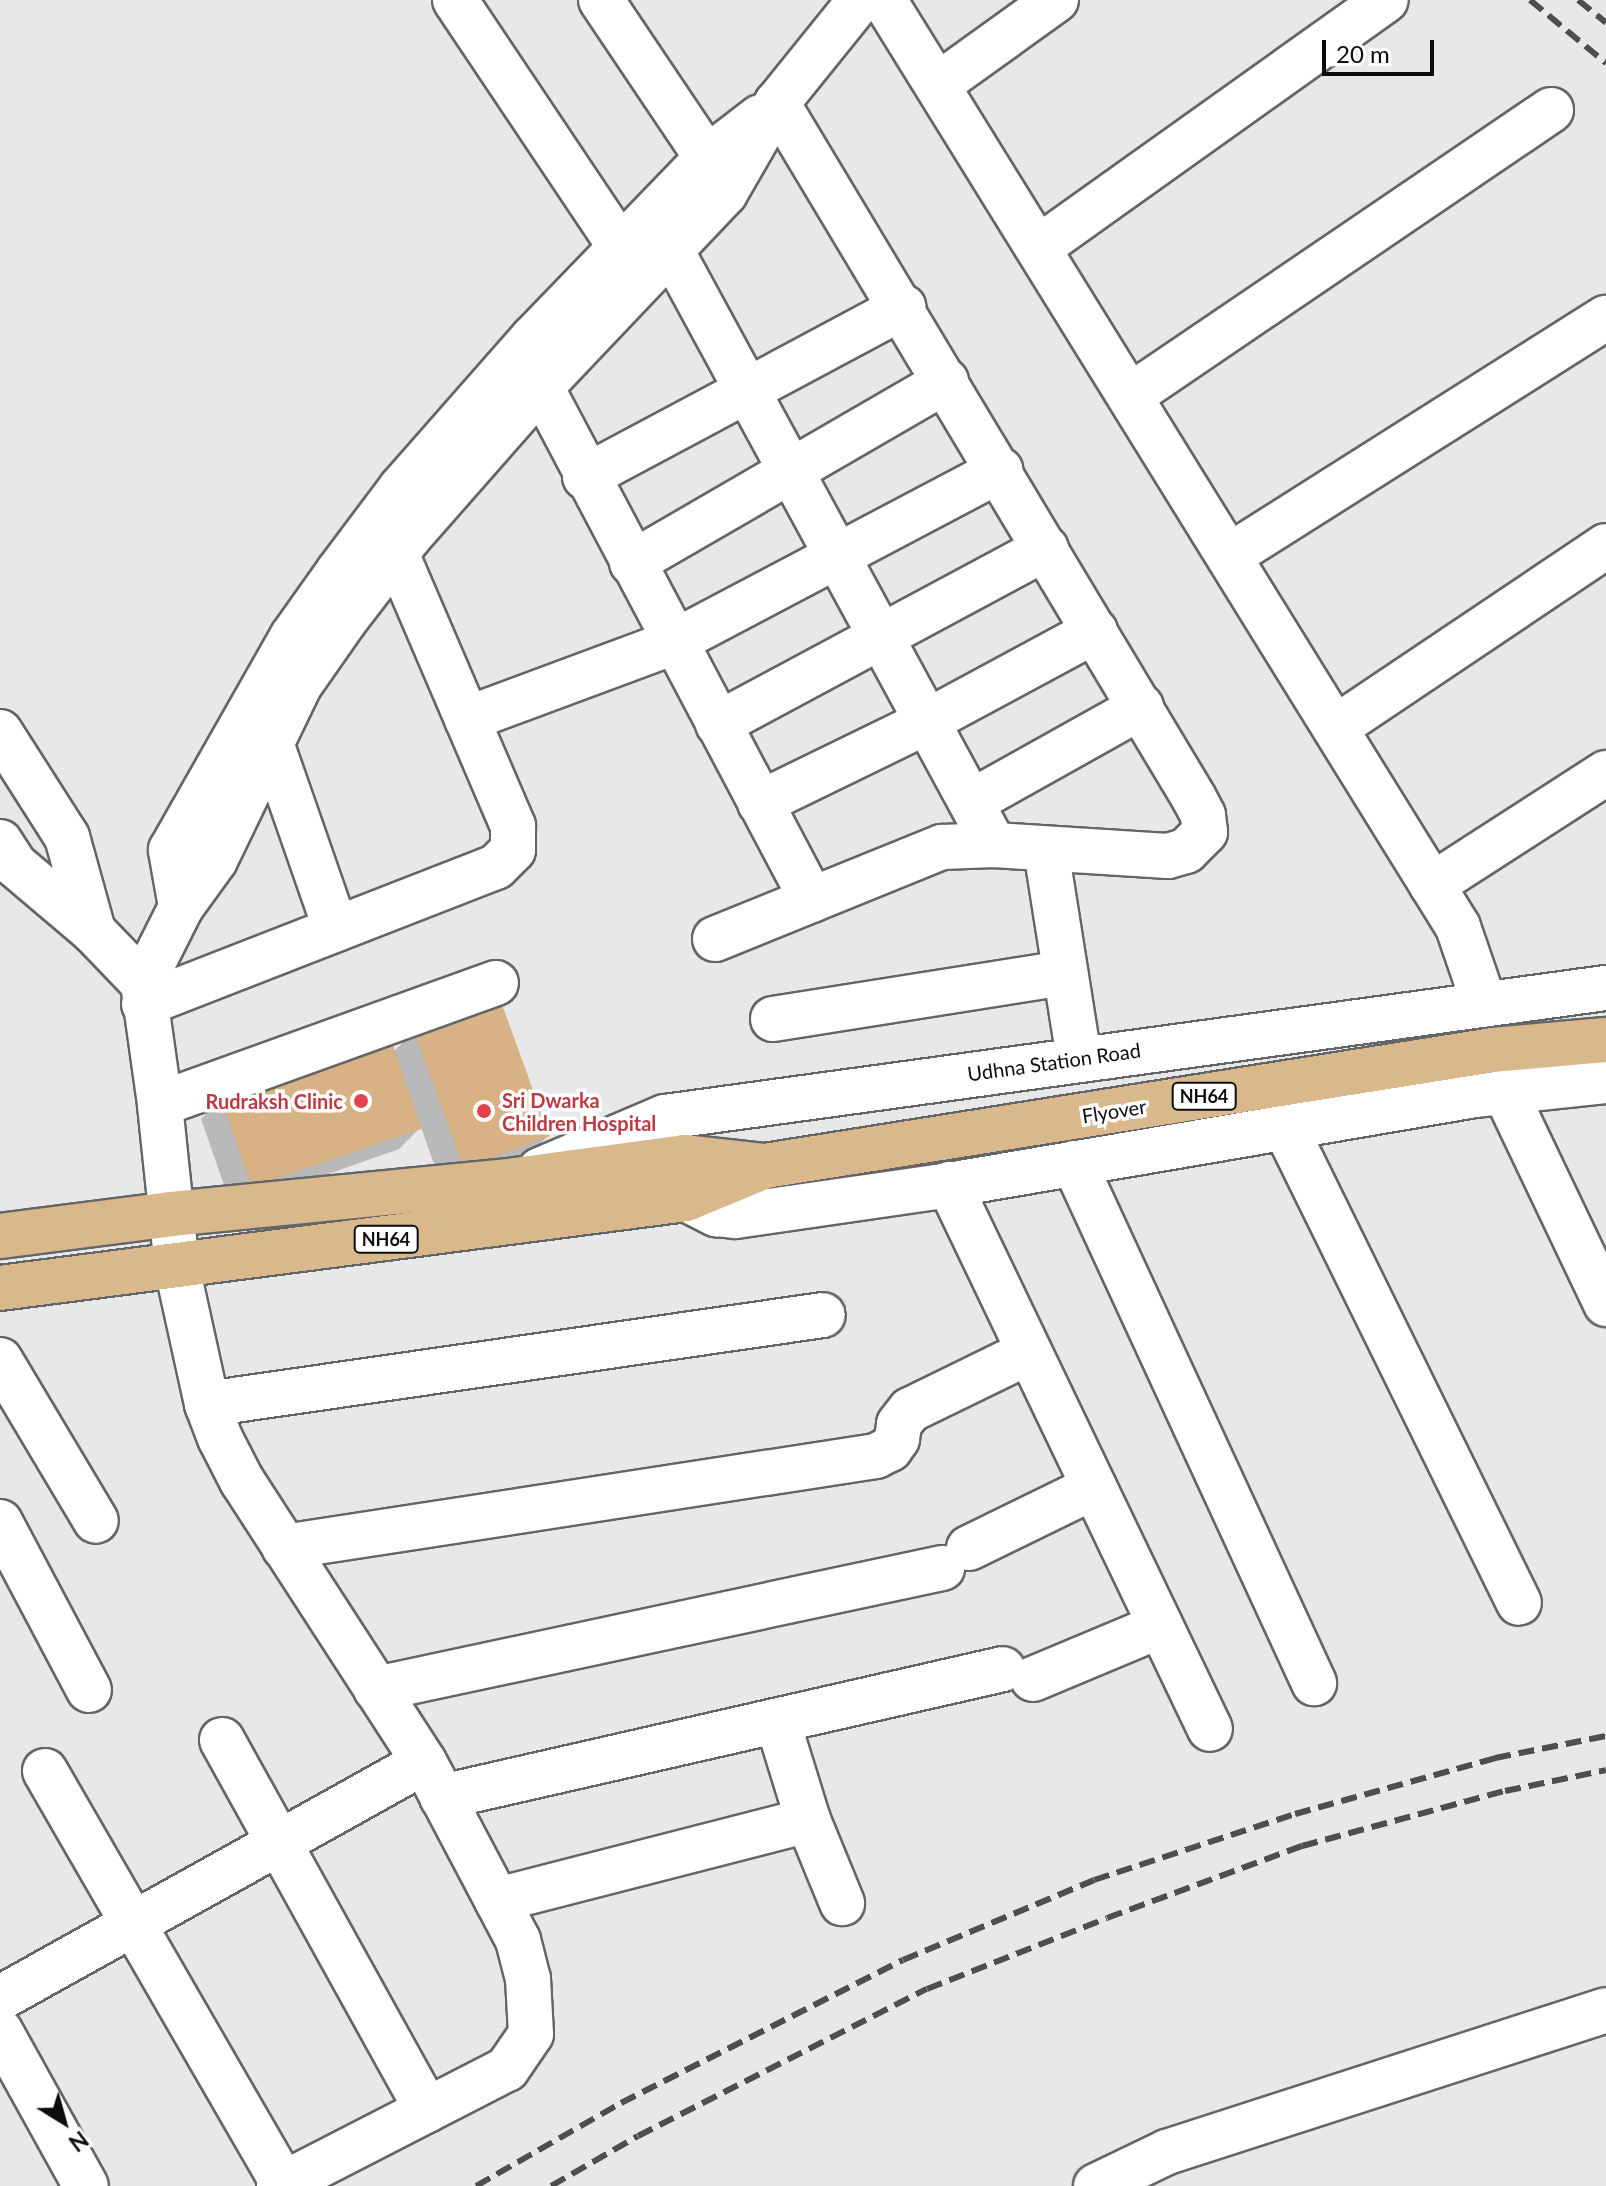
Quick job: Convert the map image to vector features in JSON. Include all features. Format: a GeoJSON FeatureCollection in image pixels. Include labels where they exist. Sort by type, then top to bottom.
{"type":"FeatureCollection","features":[{"type":"Feature","properties":{"kind":"main road","name":"Flyover"},"geometry":{"type":"LineString","coordinates":[[784,1163],[1493,1050],[1606,1040]]}},
{"type":"Feature","properties":{"kind":"main road","name":"NH64"},"geometry":{"type":"LineString","coordinates":[[0,1236],[171,1214],[515,1180],[685,1157],[784,1163]]}},
{"type":"Feature","properties":{"kind":"main road","name":"NH64"},"geometry":{"type":"LineString","coordinates":[[0,1288],[686,1199],[784,1163]]}},
{"type":"Feature","properties":{"kind":"street"},"geometry":{"type":"LineString","coordinates":[[455,0],[621,248]]}},
{"type":"Feature","properties":{"kind":"street"},"geometry":{"type":"LineString","coordinates":[[601,0],[707,158]]}},
{"type":"Feature","properties":{"kind":"street"},"geometry":{"type":"LineString","coordinates":[[143,994],[181,907],[215,860],[270,740],[299,686],[396,553],[541,387],[725,193],[777,103],[860,0]]}},
{"type":"Feature","properties":{"kind":"street"},"geometry":{"type":"LineString","coordinates":[[884,0],[939,84],[1458,927],[1484,1003]]}},
{"type":"Feature","properties":{"kind":"street"},"geometry":{"type":"LineString","coordinates":[[939,84],[1056,0]]}},
{"type":"Feature","properties":{"kind":"street"},"geometry":{"type":"LineString","coordinates":[[1038,248],[1386,0]]}},
{"type":"Feature","properties":{"kind":"street"},"geometry":{"type":"LineString","coordinates":[[181,907],[171,850],[292,637],[401,488],[533,338],[707,158],[777,103]]}},
{"type":"Feature","properties":{"kind":"street"},"geometry":{"type":"LineString","coordinates":[[715,939],[942,847],[994,845],[1168,856],[1198,842],[1205,832],[1203,815],[1141,707],[903,307],[777,103]]}},
{"type":"Feature","properties":{"kind":"street"},"geometry":{"type":"LineString","coordinates":[[1130,396],[1551,110]]}},
{"type":"Feature","properties":{"kind":"street"},"geometry":{"type":"LineString","coordinates":[[672,252],[744,390],[994,845]]}},
{"type":"Feature","properties":{"kind":"street"},"geometry":{"type":"LineString","coordinates":[[585,477],[903,307]]}},
{"type":"Feature","properties":{"kind":"street"},"geometry":{"type":"LineString","coordinates":[[1229,556],[1606,318]]}},
{"type":"Feature","properties":{"kind":"street"},"geometry":{"type":"LineString","coordinates":[[632,563],[946,381]]}},
{"type":"Feature","properties":{"kind":"street"},"geometry":{"type":"LineString","coordinates":[[541,387],[585,477],[812,900]]}},
{"type":"Feature","properties":{"kind":"street"},"geometry":{"type":"LineString","coordinates":[[467,719],[674,642],[1000,470]]}},
{"type":"Feature","properties":{"kind":"street"},"geometry":{"type":"LineString","coordinates":[[1335,728],[1606,546]]}},
{"type":"Feature","properties":{"kind":"street"},"geometry":{"type":"LineString","coordinates":[[718,724],[1046,548]]}},
{"type":"Feature","properties":{"kind":"street"},"geometry":{"type":"LineString","coordinates":[[143,994],[336,929],[496,867],[508,859],[516,840],[513,826],[396,553]]}},
{"type":"Feature","properties":{"kind":"street"},"geometry":{"type":"LineString","coordinates":[[760,803],[926,722],[1095,631]]}},
{"type":"Feature","properties":{"kind":"street"},"geometry":{"type":"LineString","coordinates":[[971,802],[1141,707]]}},
{"type":"Feature","properties":{"kind":"street"},"geometry":{"type":"LineString","coordinates":[[0,732],[67,837],[93,931]]}},
{"type":"Feature","properties":{"kind":"street"},"geometry":{"type":"LineString","coordinates":[[270,740],[336,929]]}},
{"type":"Feature","properties":{"kind":"street"},"geometry":{"type":"LineString","coordinates":[[1432,885],[1606,773]]}},
{"type":"Feature","properties":{"kind":"street"},"geometry":{"type":"LineString","coordinates":[[0,842],[15,865],[93,931],[143,994],[160,1104],[177,1267],[207,1404],[242,1481],[433,1779],[518,1940],[528,1979],[531,2034],[507,2069],[281,2185],[45,1771]]}},
{"type":"Feature","properties":{"kind":"street"},"geometry":{"type":"LineString","coordinates":[[1046,850],[1079,1058]]}},
{"type":"Feature","properties":{"kind":"street"},"geometry":{"type":"LineString","coordinates":[[773,1019],[1065,973]]}},
{"type":"Feature","properties":{"kind":"street"},"geometry":{"type":"LineString","coordinates":[[160,1104],[496,983]]}},
{"type":"Feature","properties":{"kind":"street","name":"Udhna Station Road"},"geometry":{"type":"LineString","coordinates":[[515,1180],[665,1117],[1606,988]]}},
{"type":"Feature","properties":{"kind":"street"},"geometry":{"type":"LineString","coordinates":[[686,1199],[716,1214],[735,1216],[949,1184],[1505,1092],[1606,1081]]}},
{"type":"Feature","properties":{"kind":"street"},"geometry":{"type":"LineString","coordinates":[[1505,1092],[1606,1304]]}},
{"type":"Feature","properties":{"kind":"street"},"geometry":{"type":"LineString","coordinates":[[1285,1127],[1519,1603]]}},
{"type":"Feature","properties":{"kind":"street"},"geometry":{"type":"LineString","coordinates":[[1074,1163],[1314,1683]]}},
{"type":"Feature","properties":{"kind":"street"},"geometry":{"type":"LineString","coordinates":[[949,1184],[1210,1729]]}},
{"type":"Feature","properties":{"kind":"street"},"geometry":{"type":"LineString","coordinates":[[207,1404],[823,1315]]}},
{"type":"Feature","properties":{"kind":"street"},"geometry":{"type":"LineString","coordinates":[[284,1547],[876,1456],[890,1449],[897,1439],[899,1424],[910,1410],[1029,1352]]}},
{"type":"Feature","properties":{"kind":"street"},"geometry":{"type":"LineString","coordinates":[[0,1360],[96,1521]]}},
{"type":"Feature","properties":{"kind":"street"},"geometry":{"type":"LineString","coordinates":[[376,1689],[956,1558],[1094,1487]]}},
{"type":"Feature","properties":{"kind":"street"},"geometry":{"type":"LineString","coordinates":[[0,1522],[89,1690]]}},
{"type":"Feature","properties":{"kind":"street"},"geometry":{"type":"LineString","coordinates":[[0,1998],[279,1843],[433,1779],[778,1723],[1018,1674],[1160,1626]]}},
{"type":"Feature","properties":{"kind":"street"},"geometry":{"type":"LineString","coordinates":[[778,1723],[808,1820],[842,1903]]}},
{"type":"Feature","properties":{"kind":"street"},"geometry":{"type":"LineString","coordinates":[[222,1740],[427,2110]]}},
{"type":"Feature","properties":{"kind":"street"},"geometry":{"type":"LineString","coordinates":[[497,1900],[808,1820]]}},
{"type":"Feature","properties":{"kind":"street"},"geometry":{"type":"LineString","coordinates":[[1096,2186],[1167,2152],[1606,2010]]}},
{"type":"Feature","properties":{"kind":"street"},"geometry":{"type":"LineString","coordinates":[[0,2031],[86,2186]]}},
{"type":"Feature","properties":{"kind":"building"},"geometry":{"type":"Polygon","coordinates":[[[500,999],[550,1136],[463,1168],[414,1030],[500,999]]]}},
{"type":"Feature","properties":{"kind":"building"},"geometry":{"type":"Polygon","coordinates":[[[390,1037],[422,1129],[251,1187],[220,1096],[390,1037]]]}},
{"type":"Feature","properties":{"kind":"railway"},"geometry":{"type":"LineString","coordinates":[[1530,0],[1606,63]]}},
{"type":"Feature","properties":{"kind":"railway"},"geometry":{"type":"LineString","coordinates":[[1578,0],[1606,23]]}},
{"type":"Feature","properties":{"kind":"railway"},"geometry":{"type":"LineString","coordinates":[[476,2186],[621,2103],[903,1960],[1094,1880],[1295,1814],[1495,1758],[1606,1736]]}},
{"type":"Feature","properties":{"kind":"railway"},"geometry":{"type":"LineString","coordinates":[[551,2186],[638,2136],[927,1989],[1107,1918],[1302,1846],[1505,1791],[1606,1770]]}},
{"type":"Feature","properties":{"kind":"place","name":"Rudraksh Clinic"},"geometry":{"type":"Point","coordinates":[361,1101]}},
{"type":"Feature","properties":{"kind":"place","name":"Sri Dwarka Children Hospital"},"geometry":{"type":"Point","coordinates":[484,1111]}}]}
